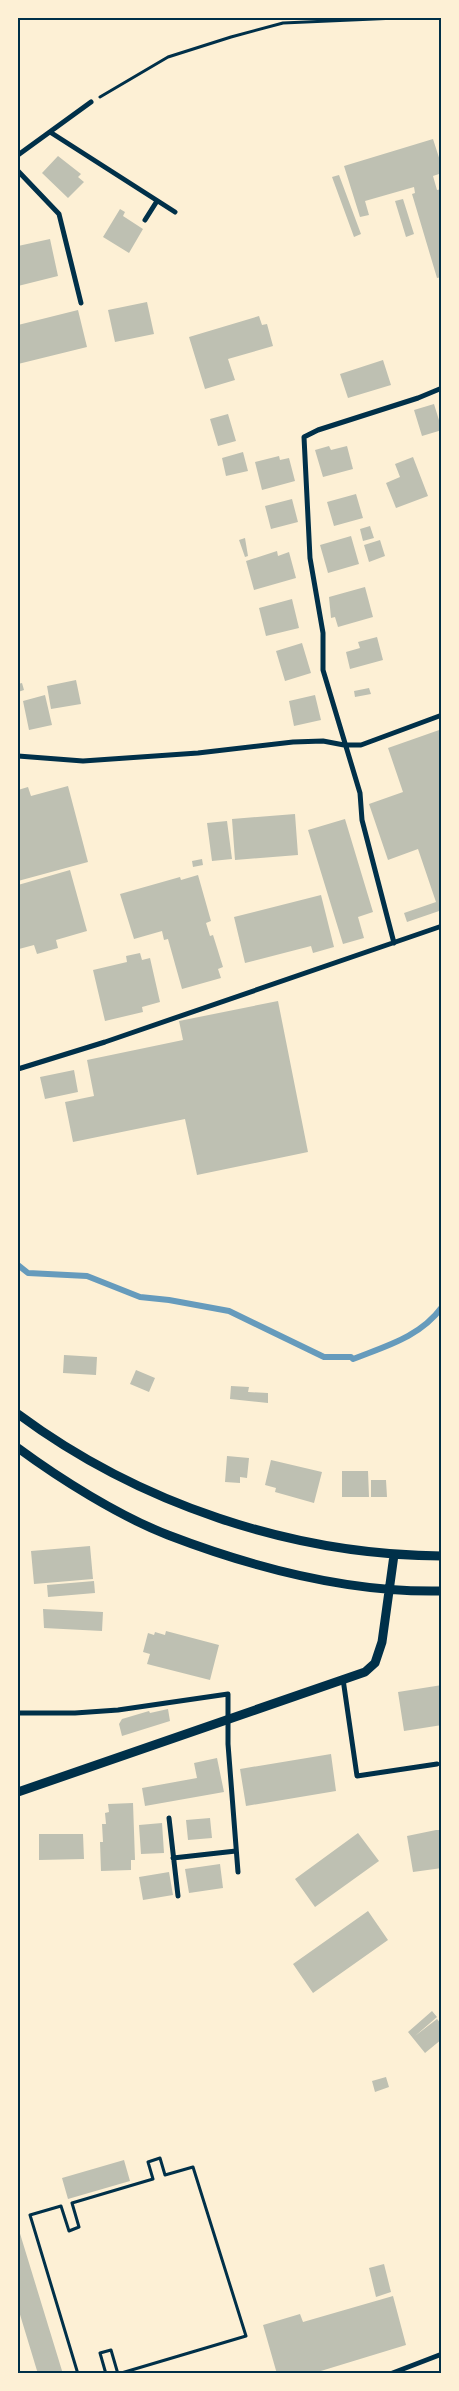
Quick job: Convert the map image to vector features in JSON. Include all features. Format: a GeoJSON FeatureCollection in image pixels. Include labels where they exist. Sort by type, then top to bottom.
{"type":"FeatureCollection","features":[{"type":"Feature","properties":{"kind":"street"},"geometry":{"type":"LineString","coordinates":[[18,155],[91,102]]}},
{"type":"Feature","properties":{"kind":"street"},"geometry":{"type":"LineString","coordinates":[[50,132],[176,212]]}},
{"type":"Feature","properties":{"kind":"street"},"geometry":{"type":"LineString","coordinates":[[18,171],[59,214],[81,302]]}},
{"type":"Feature","properties":{"kind":"street"},"geometry":{"type":"LineString","coordinates":[[145,220],[157,200]]}},
{"type":"Feature","properties":{"kind":"street"},"geometry":{"type":"LineString","coordinates":[[394,943],[362,820],[360,792],[322,670],[322,633],[310,558],[309,506],[304,437],[318,430],[418,398],[442,388]]}},
{"type":"Feature","properties":{"kind":"street"},"geometry":{"type":"LineString","coordinates":[[18,756],[83,761],[198,753],[293,742],[323,741],[344,745],[361,744],[442,715]]}},
{"type":"Feature","properties":{"kind":"street"},"geometry":{"type":"LineString","coordinates":[[18,1069],[105,1042],[442,926]]}},
{"type":"Feature","properties":{"kind":"street"},"geometry":{"type":"LineString","coordinates":[[18,1414],[65,1447],[115,1474],[174,1501],[244,1527],[299,1540],[394,1554],[442,1556]]}},
{"type":"Feature","properties":{"kind":"street"},"geometry":{"type":"LineString","coordinates":[[18,1448],[45,1468],[98,1500],[166,1535],[235,1558],[295,1574],[391,1589],[442,1591]]}},
{"type":"Feature","properties":{"kind":"street"},"geometry":{"type":"LineString","coordinates":[[18,1792],[365,1672],[375,1663],[382,1642],[391,1589],[394,1554]]}},
{"type":"Feature","properties":{"kind":"street"},"geometry":{"type":"LineString","coordinates":[[343,1679],[357,1776],[438,1764]]}},
{"type":"Feature","properties":{"kind":"street"},"geometry":{"type":"LineString","coordinates":[[18,1713],[75,1714],[118,1710],[228,1694],[238,1872]]}},
{"type":"Feature","properties":{"kind":"street"},"geometry":{"type":"LineString","coordinates":[[169,1818],[178,1896]]}},
{"type":"Feature","properties":{"kind":"street"},"geometry":{"type":"LineString","coordinates":[[173,1858],[236,1851]]}},
{"type":"Feature","properties":{"kind":"street"},"geometry":{"type":"LineString","coordinates":[[390,2374],[442,2354]]}},
{"type":"Feature","properties":{"kind":"path"},"geometry":{"type":"LineString","coordinates":[[91,102],[168,57],[283,23],[442,18]]}},
{"type":"Feature","properties":{"kind":"path"},"geometry":{"type":"LineString","coordinates":[[78,2374],[30,2215],[61,2206],[69,2231],[79,2227],[72,2203],[153,2179],[148,2162],[160,2158],[165,2175],[193,2167],[246,2336],[118,2374],[111,2350],[100,2353],[106,2374]]}},
{"type":"Feature","properties":{"kind":"building"},"geometry":{"type":"Polygon","coordinates":[[[433,139],[442,167],[442,173],[433,176],[437,190],[442,189],[442,277],[437,278],[412,194],[415,193],[414,187],[365,201],[369,215],[360,217],[344,166],[433,139]]]}},
{"type":"Feature","properties":{"kind":"building"},"geometry":{"type":"Polygon","coordinates":[[[58,156],[81,174],[78,177],[84,182],[68,198],[42,173],[58,156]]]}},
{"type":"Feature","properties":{"kind":"building"},"geometry":{"type":"Polygon","coordinates":[[[339,175],[361,234],[354,237],[332,177],[339,175]]]}},
{"type":"Feature","properties":{"kind":"building"},"geometry":{"type":"Polygon","coordinates":[[[403,199],[414,234],[406,237],[395,201],[403,199]]]}},
{"type":"Feature","properties":{"kind":"building"},"geometry":{"type":"Polygon","coordinates":[[[120,209],[125,212],[123,216],[143,229],[129,253],[103,237],[120,209]]]}},
{"type":"Feature","properties":{"kind":"building"},"geometry":{"type":"Polygon","coordinates":[[[50,239],[58,276],[18,286],[18,246],[50,239]]]}},
{"type":"Feature","properties":{"kind":"building"},"geometry":{"type":"Polygon","coordinates":[[[147,302],[154,334],[115,342],[108,310],[147,302]]]}},
{"type":"Feature","properties":{"kind":"building"},"geometry":{"type":"Polygon","coordinates":[[[78,310],[87,347],[18,364],[18,325],[78,310]]]}},
{"type":"Feature","properties":{"kind":"building"},"geometry":{"type":"Polygon","coordinates":[[[259,316],[262,325],[267,324],[273,346],[228,359],[235,380],[205,389],[189,337],[259,316]]]}},
{"type":"Feature","properties":{"kind":"building"},"geometry":{"type":"Polygon","coordinates":[[[383,360],[391,385],[348,398],[340,374],[383,360]]]}},
{"type":"Feature","properties":{"kind":"building"},"geometry":{"type":"Polygon","coordinates":[[[434,404],[442,430],[422,436],[414,410],[434,404]]]}},
{"type":"Feature","properties":{"kind":"building"},"geometry":{"type":"Polygon","coordinates":[[[228,414],[236,441],[218,446],[210,419],[228,414]]]}},
{"type":"Feature","properties":{"kind":"building"},"geometry":{"type":"Polygon","coordinates":[[[329,446],[331,450],[347,446],[353,469],[323,477],[315,450],[329,446]]]}},
{"type":"Feature","properties":{"kind":"building"},"geometry":{"type":"Polygon","coordinates":[[[243,452],[248,471],[226,476],[222,458],[243,452]]]}},
{"type":"Feature","properties":{"kind":"building"},"geometry":{"type":"Polygon","coordinates":[[[279,456],[280,460],[289,458],[295,481],[262,490],[255,462],[279,456]]]}},
{"type":"Feature","properties":{"kind":"building"},"geometry":{"type":"Polygon","coordinates":[[[413,457],[428,496],[396,508],[386,483],[400,477],[395,464],[413,457]]]}},
{"type":"Feature","properties":{"kind":"building"},"geometry":{"type":"Polygon","coordinates":[[[356,494],[363,518],[334,526],[327,502],[356,494]]]}},
{"type":"Feature","properties":{"kind":"building"},"geometry":{"type":"Polygon","coordinates":[[[292,499],[298,522],[271,529],[265,506],[292,499]]]}},
{"type":"Feature","properties":{"kind":"building"},"geometry":{"type":"Polygon","coordinates":[[[370,526],[374,538],[363,541],[360,529],[370,526]]]}},
{"type":"Feature","properties":{"kind":"building"},"geometry":{"type":"Polygon","coordinates":[[[351,536],[359,564],[328,573],[320,545],[351,536]]]}},
{"type":"Feature","properties":{"kind":"building"},"geometry":{"type":"Polygon","coordinates":[[[245,538],[248,556],[245,557],[239,540],[245,538]]]}},
{"type":"Feature","properties":{"kind":"building"},"geometry":{"type":"Polygon","coordinates":[[[380,540],[385,556],[369,562],[364,545],[380,540]]]}},
{"type":"Feature","properties":{"kind":"building"},"geometry":{"type":"Polygon","coordinates":[[[277,551],[278,556],[289,552],[296,578],[254,590],[246,561],[277,551]]]}},
{"type":"Feature","properties":{"kind":"building"},"geometry":{"type":"Polygon","coordinates":[[[365,587],[373,617],[338,627],[335,617],[331,618],[329,597],[365,587]]]}},
{"type":"Feature","properties":{"kind":"building"},"geometry":{"type":"Polygon","coordinates":[[[292,599],[299,628],[266,636],[259,608],[292,599]]]}},
{"type":"Feature","properties":{"kind":"building"},"geometry":{"type":"Polygon","coordinates":[[[377,637],[383,660],[350,669],[346,652],[360,648],[358,642],[377,637]]]}},
{"type":"Feature","properties":{"kind":"building"},"geometry":{"type":"Polygon","coordinates":[[[302,643],[311,673],[285,681],[276,651],[302,643]]]}},
{"type":"Feature","properties":{"kind":"building"},"geometry":{"type":"Polygon","coordinates":[[[76,680],[81,704],[51,709],[47,686],[76,680]]]}},
{"type":"Feature","properties":{"kind":"building"},"geometry":{"type":"Polygon","coordinates":[[[22,683],[24,690],[18,692],[18,684],[22,683]]]}},
{"type":"Feature","properties":{"kind":"building"},"geometry":{"type":"Polygon","coordinates":[[[369,688],[371,694],[355,697],[354,691],[369,688]]]}},
{"type":"Feature","properties":{"kind":"building"},"geometry":{"type":"Polygon","coordinates":[[[45,695],[52,725],[29,730],[23,701],[45,695]]]}},
{"type":"Feature","properties":{"kind":"building"},"geometry":{"type":"Polygon","coordinates":[[[315,695],[321,720],[294,726],[289,701],[315,695]]]}},
{"type":"Feature","properties":{"kind":"building"},"geometry":{"type":"Polygon","coordinates":[[[442,729],[442,910],[407,922],[404,913],[436,902],[418,849],[388,860],[369,804],[403,792],[388,748],[442,729]]]}},
{"type":"Feature","properties":{"kind":"building"},"geometry":{"type":"Polygon","coordinates":[[[68,786],[88,862],[18,881],[18,790],[28,787],[31,796],[68,786]]]}},
{"type":"Feature","properties":{"kind":"building"},"geometry":{"type":"Polygon","coordinates":[[[295,814],[298,855],[235,860],[232,819],[295,814]]]}},
{"type":"Feature","properties":{"kind":"building"},"geometry":{"type":"Polygon","coordinates":[[[345,819],[373,912],[358,917],[364,938],[343,944],[308,830],[345,819]]]}},
{"type":"Feature","properties":{"kind":"building"},"geometry":{"type":"Polygon","coordinates":[[[227,821],[232,859],[212,861],[207,823],[227,821]]]}},
{"type":"Feature","properties":{"kind":"building"},"geometry":{"type":"Polygon","coordinates":[[[202,859],[203,865],[193,867],[192,861],[202,859]]]}},
{"type":"Feature","properties":{"kind":"building"},"geometry":{"type":"Polygon","coordinates":[[[70,870],[87,931],[56,940],[58,948],[37,954],[34,945],[19,949],[18,885],[70,870]]]}},
{"type":"Feature","properties":{"kind":"building"},"geometry":{"type":"Polygon","coordinates":[[[198,875],[211,921],[206,923],[210,936],[213,935],[223,967],[218,969],[221,978],[182,989],[168,939],[164,940],[162,931],[134,939],[120,894],[180,877],[181,880],[198,875]]]}},
{"type":"Feature","properties":{"kind":"building"},"geometry":{"type":"Polygon","coordinates":[[[321,895],[334,947],[313,953],[311,946],[245,963],[234,917],[321,895]]]}},
{"type":"Feature","properties":{"kind":"building"},"geometry":{"type":"Polygon","coordinates":[[[140,953],[142,960],[150,958],[160,1002],[142,1007],[143,1012],[105,1021],[93,970],[127,962],[126,956],[140,953]]]}},
{"type":"Feature","properties":{"kind":"building"},"geometry":{"type":"Polygon","coordinates":[[[278,1001],[308,1152],[197,1175],[185,1119],[73,1142],[65,1102],[94,1096],[87,1060],[183,1040],[179,1021],[278,1001]]]}},
{"type":"Feature","properties":{"kind":"building"},"geometry":{"type":"Polygon","coordinates":[[[74,1070],[78,1092],[45,1099],[40,1077],[74,1070]]]}},
{"type":"Feature","properties":{"kind":"building"},"geometry":{"type":"Polygon","coordinates":[[[64,1355],[97,1357],[96,1375],[63,1373],[64,1355]]]}},
{"type":"Feature","properties":{"kind":"building"},"geometry":{"type":"Polygon","coordinates":[[[136,1370],[155,1378],[149,1392],[130,1384],[136,1370]]]}},
{"type":"Feature","properties":{"kind":"building"},"geometry":{"type":"Polygon","coordinates":[[[231,1386],[249,1387],[248,1392],[268,1393],[268,1403],[230,1399],[231,1386]]]}},
{"type":"Feature","properties":{"kind":"building"},"geometry":{"type":"Polygon","coordinates":[[[227,1456],[249,1458],[247,1478],[240,1477],[240,1483],[225,1482],[227,1456]]]}},
{"type":"Feature","properties":{"kind":"building"},"geometry":{"type":"Polygon","coordinates":[[[271,1460],[322,1472],[314,1503],[275,1492],[276,1488],[265,1485],[271,1460]]]}},
{"type":"Feature","properties":{"kind":"building"},"geometry":{"type":"Polygon","coordinates":[[[342,1471],[368,1471],[369,1497],[342,1497],[342,1471]]]}},
{"type":"Feature","properties":{"kind":"building"},"geometry":{"type":"Polygon","coordinates":[[[371,1480],[386,1480],[387,1497],[371,1497],[371,1480]]]}},
{"type":"Feature","properties":{"kind":"building"},"geometry":{"type":"Polygon","coordinates":[[[90,1546],[93,1579],[34,1584],[31,1551],[90,1546]]]}},
{"type":"Feature","properties":{"kind":"building"},"geometry":{"type":"Polygon","coordinates":[[[94,1581],[95,1593],[48,1597],[47,1585],[94,1581]]]}},
{"type":"Feature","properties":{"kind":"building"},"geometry":{"type":"Polygon","coordinates":[[[43,1609],[103,1612],[102,1631],[44,1628],[43,1609]]]}},
{"type":"Feature","properties":{"kind":"building"},"geometry":{"type":"Polygon","coordinates":[[[166,1631],[219,1645],[210,1680],[147,1664],[150,1654],[143,1652],[148,1633],[154,1635],[155,1632],[165,1635],[166,1631]]]}},
{"type":"Feature","properties":{"kind":"building"},"geometry":{"type":"Polygon","coordinates":[[[442,1685],[442,1725],[404,1731],[398,1692],[442,1685]]]}},
{"type":"Feature","properties":{"kind":"building"},"geometry":{"type":"Polygon","coordinates":[[[168,1709],[170,1721],[122,1736],[119,1724],[122,1719],[149,1711],[150,1713],[168,1709]]]}},
{"type":"Feature","properties":{"kind":"building"},"geometry":{"type":"Polygon","coordinates":[[[331,1754],[336,1791],[246,1806],[240,1769],[331,1754]]]}},
{"type":"Feature","properties":{"kind":"building"},"geometry":{"type":"Polygon","coordinates":[[[217,1758],[224,1792],[145,1806],[142,1788],[197,1778],[194,1763],[217,1758]]]}},
{"type":"Feature","properties":{"kind":"building"},"geometry":{"type":"Polygon","coordinates":[[[133,1803],[135,1860],[131,1860],[131,1870],[101,1871],[100,1842],[103,1842],[102,1824],[106,1824],[105,1813],[109,1812],[108,1804],[133,1803]]]}},
{"type":"Feature","properties":{"kind":"building"},"geometry":{"type":"Polygon","coordinates":[[[210,1818],[212,1838],[188,1840],[186,1820],[210,1818]]]}},
{"type":"Feature","properties":{"kind":"building"},"geometry":{"type":"Polygon","coordinates":[[[162,1823],[164,1853],[141,1854],[139,1825],[162,1823]]]}},
{"type":"Feature","properties":{"kind":"building"},"geometry":{"type":"Polygon","coordinates":[[[442,1830],[442,1868],[413,1872],[407,1836],[442,1830]]]}},
{"type":"Feature","properties":{"kind":"building"},"geometry":{"type":"Polygon","coordinates":[[[358,1833],[379,1861],[315,1907],[295,1879],[358,1833]]]}},
{"type":"Feature","properties":{"kind":"building"},"geometry":{"type":"Polygon","coordinates":[[[39,1834],[83,1834],[84,1859],[39,1860],[39,1834]]]}},
{"type":"Feature","properties":{"kind":"building"},"geometry":{"type":"Polygon","coordinates":[[[220,1864],[223,1888],[189,1893],[185,1869],[220,1864]]]}},
{"type":"Feature","properties":{"kind":"building"},"geometry":{"type":"Polygon","coordinates":[[[169,1872],[173,1895],[143,1900],[139,1877],[169,1872]]]}},
{"type":"Feature","properties":{"kind":"building"},"geometry":{"type":"Polygon","coordinates":[[[368,1911],[388,1940],[313,1993],[293,1964],[368,1911]]]}},
{"type":"Feature","properties":{"kind":"building"},"geometry":{"type":"Polygon","coordinates":[[[432,2011],[437,2017],[415,2036],[437,2019],[442,2025],[442,2039],[425,2053],[408,2032],[432,2011]]]}},
{"type":"Feature","properties":{"kind":"building"},"geometry":{"type":"Polygon","coordinates":[[[386,2077],[389,2087],[375,2092],[372,2081],[386,2077]]]}},
{"type":"Feature","properties":{"kind":"building"},"geometry":{"type":"Polygon","coordinates":[[[124,2160],[130,2181],[68,2199],[62,2178],[124,2160]]]}},
{"type":"Feature","properties":{"kind":"building"},"geometry":{"type":"Polygon","coordinates":[[[18,2227],[63,2374],[38,2374],[18,2308],[18,2227]]]}},
{"type":"Feature","properties":{"kind":"building"},"geometry":{"type":"Polygon","coordinates":[[[384,2264],[391,2292],[376,2297],[369,2268],[384,2264]]]}},
{"type":"Feature","properties":{"kind":"building"},"geometry":{"type":"Polygon","coordinates":[[[393,2296],[406,2345],[311,2374],[277,2374],[263,2325],[300,2314],[303,2322],[393,2296]]]}},
{"type":"Feature","properties":{"kind":"waterway"},"geometry":{"type":"LineString","coordinates":[[18,1265],[28,1273],[87,1276],[140,1297],[169,1300],[229,1311],[324,1357],[351,1357],[353,1359],[390,1345],[423,1326],[442,1307]]}}]}
